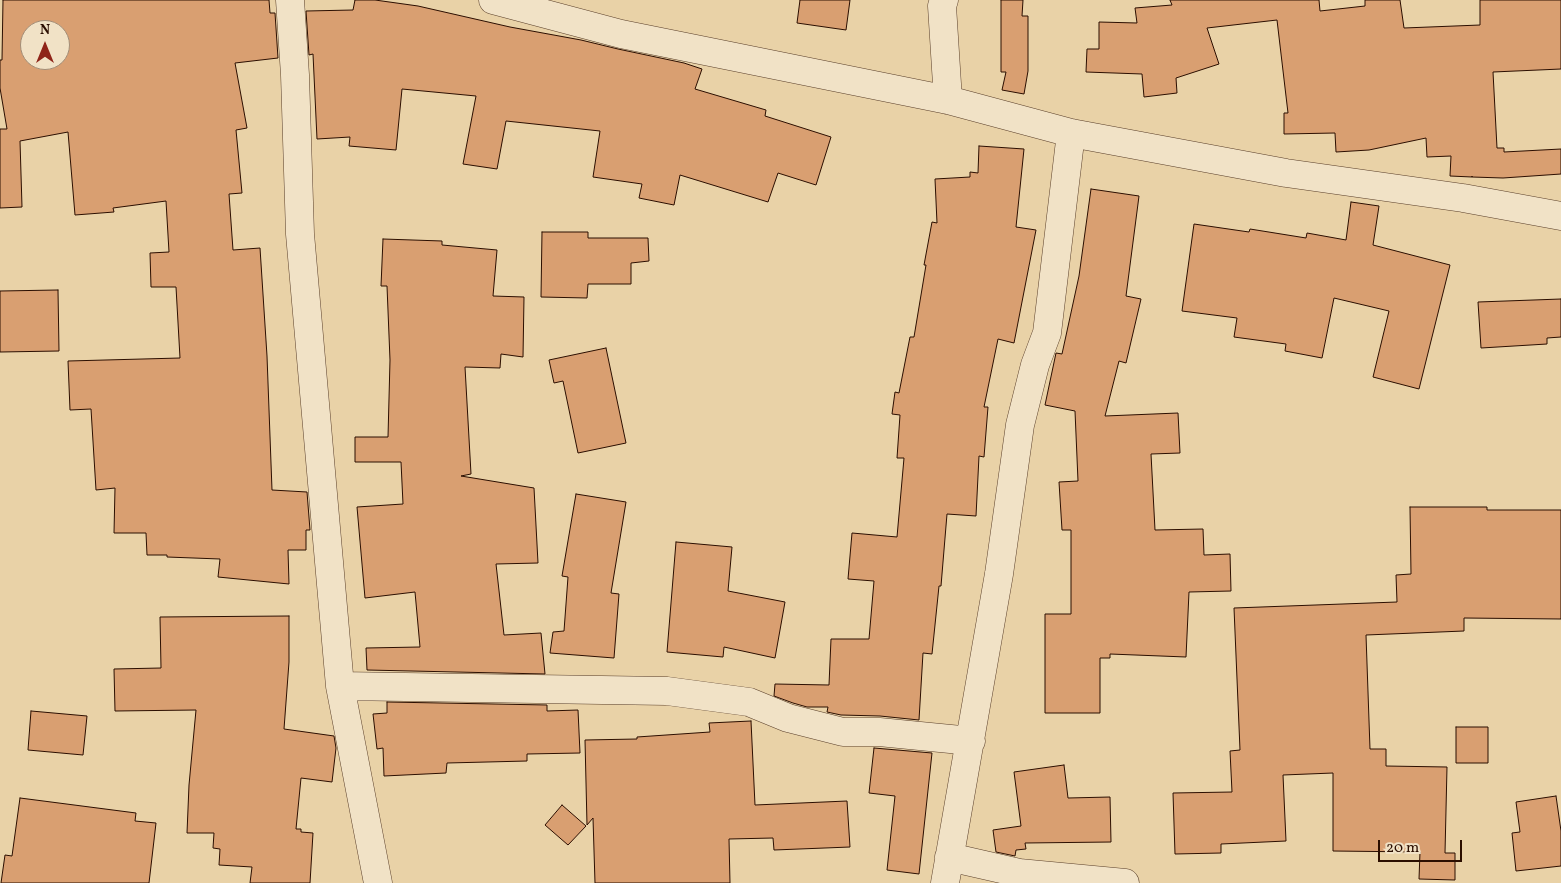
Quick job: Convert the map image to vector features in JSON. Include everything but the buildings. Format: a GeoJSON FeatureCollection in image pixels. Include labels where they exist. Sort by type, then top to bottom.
{"type":"FeatureCollection","features":[{"type":"Feature","properties":{"kind":"street"},"geometry":{"type":"LineString","coordinates":[[290,0],[295,76],[300,234],[340,686],[378,883]]}},
{"type":"Feature","properties":{"kind":"street"},"geometry":{"type":"LineString","coordinates":[[493,0],[525,4],[621,34],[948,100],[1071,133],[1286,173],[1463,198],[1561,216]]}},
{"type":"Feature","properties":{"kind":"street"},"geometry":{"type":"LineString","coordinates":[[944,0],[942,6],[948,100]]}},
{"type":"Feature","properties":{"kind":"street"},"geometry":{"type":"LineString","coordinates":[[1071,133],[1047,333],[1035,365],[1020,425],[999,574],[947,870],[1020,873],[1125,883]]}},
{"type":"Feature","properties":{"kind":"street"},"geometry":{"type":"LineString","coordinates":[[340,686],[667,691],[749,702],[788,718],[843,732],[879,732],[971,741]]}}]}
